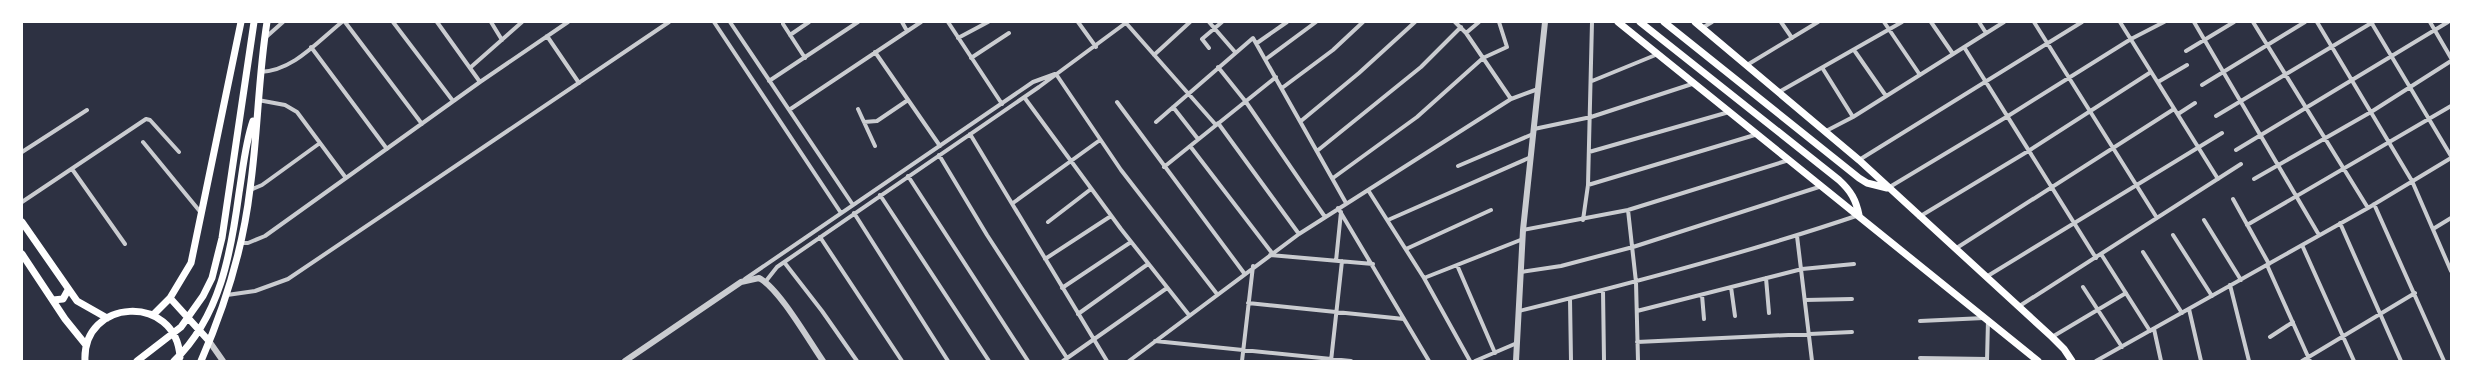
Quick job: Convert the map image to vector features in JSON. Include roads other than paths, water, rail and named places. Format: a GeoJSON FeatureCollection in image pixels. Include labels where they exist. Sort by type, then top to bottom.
{"type":"FeatureCollection","features":[{"type":"Feature","properties":{"kind":"main road"},"geometry":{"type":"LineString","coordinates":[[153,315],[170,298],[191,263],[241,22]]}},
{"type":"Feature","properties":{"kind":"main road"},"geometry":{"type":"LineString","coordinates":[[137,361],[164,342],[181,327],[191,314],[212,278],[222,238],[254,22]]}},
{"type":"Feature","properties":{"kind":"main road"},"geometry":{"type":"LineString","coordinates":[[201,361],[227,295],[240,243],[250,190],[259,72],[267,22]]}},
{"type":"Feature","properties":{"kind":"main road"},"geometry":{"type":"LineString","coordinates":[[1618,22],[1860,215],[2038,361]]}},
{"type":"Feature","properties":{"kind":"main road"},"geometry":{"type":"LineString","coordinates":[[1664,22],[1858,178],[1867,183],[1887,188]]}},
{"type":"Feature","properties":{"kind":"main road"},"geometry":{"type":"LineString","coordinates":[[1695,22],[1859,160],[1887,188],[1985,278],[2052,337],[2064,349],[2072,361]]}},
{"type":"Feature","properties":{"kind":"main road"},"geometry":{"type":"LineString","coordinates":[[1642,24],[1844,184],[1856,201],[1860,215]]}},
{"type":"Feature","properties":{"kind":"main road"},"geometry":{"type":"LineString","coordinates":[[174,361],[195,337],[213,304],[228,263],[233,240],[247,144],[256,111]]}},
{"type":"Feature","properties":{"kind":"main road"},"geometry":{"type":"LineString","coordinates":[[22,222],[68,290],[82,305],[106,318]]}},
{"type":"Feature","properties":{"kind":"main road"},"geometry":{"type":"LineString","coordinates":[[22,254],[86,345]]}},
{"type":"Feature","properties":{"kind":"main road"},"geometry":{"type":"LineString","coordinates":[[53,300],[63,299],[68,290]]}},
{"type":"Feature","properties":{"kind":"main road"},"geometry":{"type":"LineString","coordinates":[[170,298],[209,341]]}},
{"type":"Feature","properties":{"kind":"main road"},"geometry":{"type":"LineString","coordinates":[[83,360],[86,345],[94,330],[106,318],[129,310],[153,315],[166,324],[174,336],[180,361]]}},
{"type":"Feature","properties":{"kind":"street"},"geometry":{"type":"LineString","coordinates":[[264,38],[283,22]]}},
{"type":"Feature","properties":{"kind":"street"},"geometry":{"type":"LineString","coordinates":[[259,72],[281,68],[343,22],[422,124]]}},
{"type":"Feature","properties":{"kind":"street"},"geometry":{"type":"LineString","coordinates":[[393,22],[453,101]]}},
{"type":"Feature","properties":{"kind":"street"},"geometry":{"type":"LineString","coordinates":[[437,22],[471,67],[480,82]]}},
{"type":"Feature","properties":{"kind":"street"},"geometry":{"type":"LineString","coordinates":[[491,22],[502,40]]}},
{"type":"Feature","properties":{"kind":"street"},"geometry":{"type":"LineString","coordinates":[[471,67],[522,22]]}},
{"type":"Feature","properties":{"kind":"street"},"geometry":{"type":"LineString","coordinates":[[240,243],[248,243],[265,236],[453,101],[568,22]]}},
{"type":"Feature","properties":{"kind":"street"},"geometry":{"type":"LineString","coordinates":[[227,295],[255,291],[288,279],[669,22]]}},
{"type":"Feature","properties":{"kind":"street"},"geometry":{"type":"LineString","coordinates":[[714,22],[841,213]]}},
{"type":"Feature","properties":{"kind":"street"},"geometry":{"type":"LineString","coordinates":[[730,22],[853,205]]}},
{"type":"Feature","properties":{"kind":"street"},"geometry":{"type":"LineString","coordinates":[[790,35],[809,22]]}},
{"type":"Feature","properties":{"kind":"street"},"geometry":{"type":"LineString","coordinates":[[769,81],[858,22]]}},
{"type":"Feature","properties":{"kind":"street"},"geometry":{"type":"LineString","coordinates":[[902,22],[907,31]]}},
{"type":"Feature","properties":{"kind":"street"},"geometry":{"type":"LineString","coordinates":[[789,110],[921,22]]}},
{"type":"Feature","properties":{"kind":"street"},"geometry":{"type":"LineString","coordinates":[[948,22],[1002,104]]}},
{"type":"Feature","properties":{"kind":"street"},"geometry":{"type":"LineString","coordinates":[[958,38],[988,22]]}},
{"type":"Feature","properties":{"kind":"street"},"geometry":{"type":"LineString","coordinates":[[1078,22],[1096,47]]}},
{"type":"Feature","properties":{"kind":"street"},"geometry":{"type":"LineString","coordinates":[[1154,55],[1190,22]]}},
{"type":"Feature","properties":{"kind":"street"},"geometry":{"type":"LineString","coordinates":[[1210,22],[1235,52]]}},
{"type":"Feature","properties":{"kind":"street"},"geometry":{"type":"LineString","coordinates":[[1209,48],[1202,39],[1222,22]]}},
{"type":"Feature","properties":{"kind":"street"},"geometry":{"type":"LineString","coordinates":[[1257,43],[1287,22]]}},
{"type":"Feature","properties":{"kind":"street"},"geometry":{"type":"LineString","coordinates":[[1266,59],[1316,22]]}},
{"type":"Feature","properties":{"kind":"street"},"geometry":{"type":"LineString","coordinates":[[1282,88],[1333,50],[1363,22]]}},
{"type":"Feature","properties":{"kind":"street"},"geometry":{"type":"LineString","coordinates":[[1301,121],[1365,68],[1415,22]]}},
{"type":"Feature","properties":{"kind":"street"},"geometry":{"type":"LineString","coordinates":[[1455,22],[1466,33],[1511,99]]}},
{"type":"Feature","properties":{"kind":"street"},"geometry":{"type":"LineString","coordinates":[[1466,33],[1479,22]]}},
{"type":"Feature","properties":{"kind":"street"},"geometry":{"type":"LineString","coordinates":[[1333,178],[1417,117],[1483,58],[1507,46],[1499,22]]}},
{"type":"Feature","properties":{"kind":"street"},"geometry":{"type":"LineString","coordinates":[[1516,361],[1523,230],[1545,22]]}},
{"type":"Feature","properties":{"kind":"street"},"geometry":{"type":"LineString","coordinates":[[1583,220],[1588,184],[1592,81],[1592,22]]}},
{"type":"Feature","properties":{"kind":"street"},"geometry":{"type":"LineString","coordinates":[[1702,28],[1712,22]]}},
{"type":"Feature","properties":{"kind":"street"},"geometry":{"type":"LineString","coordinates":[[1781,22],[1792,38]]}},
{"type":"Feature","properties":{"kind":"street"},"geometry":{"type":"LineString","coordinates":[[1747,65],[1818,22]]}},
{"type":"Feature","properties":{"kind":"street"},"geometry":{"type":"LineString","coordinates":[[1884,22],[1920,75]]}},
{"type":"Feature","properties":{"kind":"street"},"geometry":{"type":"LineString","coordinates":[[1779,92],[1823,69],[1902,22]]}},
{"type":"Feature","properties":{"kind":"street"},"geometry":{"type":"LineString","coordinates":[[1931,22],[1953,54]]}},
{"type":"Feature","properties":{"kind":"street"},"geometry":{"type":"LineString","coordinates":[[1979,22],[1986,34]]}},
{"type":"Feature","properties":{"kind":"street"},"geometry":{"type":"LineString","coordinates":[[1826,131],[1853,117],[2004,22]]}},
{"type":"Feature","properties":{"kind":"street"},"geometry":{"type":"LineString","coordinates":[[2034,22],[2157,218]]}},
{"type":"Feature","properties":{"kind":"street"},"geometry":{"type":"LineString","coordinates":[[1859,160],[2082,22]]}},
{"type":"Feature","properties":{"kind":"street"},"geometry":{"type":"LineString","coordinates":[[2120,22],[2218,179]]}},
{"type":"Feature","properties":{"kind":"street"},"geometry":{"type":"LineString","coordinates":[[1887,188],[2008,116],[2131,39],[2164,22]]}},
{"type":"Feature","properties":{"kind":"street"},"geometry":{"type":"LineString","coordinates":[[2194,22],[2319,235]]}},
{"type":"Feature","properties":{"kind":"street"},"geometry":{"type":"LineString","coordinates":[[2186,51],[2234,22]]}},
{"type":"Feature","properties":{"kind":"street"},"geometry":{"type":"LineString","coordinates":[[2253,22],[2368,208]]}},
{"type":"Feature","properties":{"kind":"street"},"geometry":{"type":"LineString","coordinates":[[2202,85],[2305,22]]}},
{"type":"Feature","properties":{"kind":"street"},"geometry":{"type":"LineString","coordinates":[[2317,22],[2412,181],[2450,264],[2451,270]]}},
{"type":"Feature","properties":{"kind":"street"},"geometry":{"type":"LineString","coordinates":[[2096,361],[2368,208],[2451,157],[2372,22],[2216,116]]}},
{"type":"Feature","properties":{"kind":"street"},"geometry":{"type":"LineString","coordinates":[[2430,22],[2451,58]]}},
{"type":"Feature","properties":{"kind":"street"},"geometry":{"type":"LineString","coordinates":[[2236,150],[2448,22]]}},
{"type":"Feature","properties":{"kind":"street"},"geometry":{"type":"LineString","coordinates":[[766,281],[776,267],[1096,47],[1127,23],[1188,94],[1217,124],[1298,234]]}},
{"type":"Feature","properties":{"kind":"street"},"geometry":{"type":"LineString","coordinates":[[783,24],[804,58]]}},
{"type":"Feature","properties":{"kind":"street"},"geometry":{"type":"LineString","coordinates":[[1317,151],[1421,66],[1461,27]]}},
{"type":"Feature","properties":{"kind":"street"},"geometry":{"type":"LineString","coordinates":[[971,58],[1009,33]]}},
{"type":"Feature","properties":{"kind":"street"},"geometry":{"type":"LineString","coordinates":[[547,36],[579,83]]}},
{"type":"Feature","properties":{"kind":"street"},"geometry":{"type":"LineString","coordinates":[[1156,122],[1252,38],[1257,43],[1346,203]]}},
{"type":"Feature","properties":{"kind":"street"},"geometry":{"type":"LineString","coordinates":[[311,47],[387,149]]}},
{"type":"Feature","properties":{"kind":"street"},"geometry":{"type":"LineString","coordinates":[[1964,47],[2030,150],[2096,258]]}},
{"type":"Feature","properties":{"kind":"street"},"geometry":{"type":"LineString","coordinates":[[1854,50],[1886,96]]}},
{"type":"Feature","properties":{"kind":"street"},"geometry":{"type":"LineString","coordinates":[[875,52],[940,146]]}},
{"type":"Feature","properties":{"kind":"street"},"geometry":{"type":"LineString","coordinates":[[1592,81],[1658,54]]}},
{"type":"Feature","properties":{"kind":"street"},"geometry":{"type":"LineString","coordinates":[[2254,179],[2371,112],[2451,62]]}},
{"type":"Feature","properties":{"kind":"street"},"geometry":{"type":"LineString","coordinates":[[2158,82],[2187,65]]}},
{"type":"Feature","properties":{"kind":"street"},"geometry":{"type":"LineString","coordinates":[[1218,67],[1246,102],[1325,217]]}},
{"type":"Feature","properties":{"kind":"street"},"geometry":{"type":"LineString","coordinates":[[1823,69],[1853,117]]}},
{"type":"Feature","properties":{"kind":"street"},"geometry":{"type":"LineString","coordinates":[[1919,217],[2030,150],[2151,72]]}},
{"type":"Feature","properties":{"kind":"street"},"geometry":{"type":"LineString","coordinates":[[625,361],[1039,78],[1056,74]]}},
{"type":"Feature","properties":{"kind":"street"},"geometry":{"type":"LineString","coordinates":[[1056,74],[1100,140],[1217,294]]}},
{"type":"Feature","properties":{"kind":"street"},"geometry":{"type":"LineString","coordinates":[[1164,167],[1276,77]]}},
{"type":"Feature","properties":{"kind":"street"},"geometry":{"type":"LineString","coordinates":[[1458,166],[1533,131],[1591,117],[1695,83]]}},
{"type":"Feature","properties":{"kind":"street"},"geometry":{"type":"LineString","coordinates":[[1129,361],[1253,266],[1298,234],[1511,99],[1538,89]]}},
{"type":"Feature","properties":{"kind":"street"},"geometry":{"type":"LineString","coordinates":[[1024,97],[1111,216],[1189,315]]}},
{"type":"Feature","properties":{"kind":"street"},"geometry":{"type":"LineString","coordinates":[[257,100],[290,107],[297,112],[346,178]]}},
{"type":"Feature","properties":{"kind":"street"},"geometry":{"type":"LineString","coordinates":[[864,122],[878,121],[908,100]]}},
{"type":"Feature","properties":{"kind":"street"},"geometry":{"type":"LineString","coordinates":[[1117,102],[1244,273]]}},
{"type":"Feature","properties":{"kind":"street"},"geometry":{"type":"LineString","coordinates":[[2178,114],[2195,103]]}},
{"type":"Feature","properties":{"kind":"street"},"geometry":{"type":"LineString","coordinates":[[2248,225],[2451,106]]}},
{"type":"Feature","properties":{"kind":"street"},"geometry":{"type":"LineString","coordinates":[[1172,107],[1198,139]]}},
{"type":"Feature","properties":{"kind":"street"},"geometry":{"type":"LineString","coordinates":[[858,109],[875,146]]}},
{"type":"Feature","properties":{"kind":"street"},"geometry":{"type":"LineString","coordinates":[[1955,249],[2174,109]]}},
{"type":"Feature","properties":{"kind":"street"},"geometry":{"type":"LineString","coordinates":[[22,152],[87,110]]}},
{"type":"Feature","properties":{"kind":"street"},"geometry":{"type":"LineString","coordinates":[[1589,152],[1730,112]]}},
{"type":"Feature","properties":{"kind":"street"},"geometry":{"type":"LineString","coordinates":[[22,202],[146,119],[151,121],[179,152]]}},
{"type":"Feature","properties":{"kind":"street"},"geometry":{"type":"LineString","coordinates":[[1985,278],[2222,133]]}},
{"type":"Feature","properties":{"kind":"street"},"geometry":{"type":"LineString","coordinates":[[970,134],[1107,361]]}},
{"type":"Feature","properties":{"kind":"street"},"geometry":{"type":"LineString","coordinates":[[1588,184],[1759,134]]}},
{"type":"Feature","properties":{"kind":"street"},"geometry":{"type":"LineString","coordinates":[[1013,203],[1100,140]]}},
{"type":"Feature","properties":{"kind":"street"},"geometry":{"type":"LineString","coordinates":[[143,142],[202,215]]}},
{"type":"Feature","properties":{"kind":"street"},"geometry":{"type":"LineString","coordinates":[[250,190],[262,185],[320,143]]}},
{"type":"Feature","properties":{"kind":"street"},"geometry":{"type":"LineString","coordinates":[[1190,146],[1271,254],[1374,264]]}},
{"type":"Feature","properties":{"kind":"street"},"geometry":{"type":"LineString","coordinates":[[939,155],[994,247],[1065,360],[1167,288]]}},
{"type":"Feature","properties":{"kind":"street"},"geometry":{"type":"LineString","coordinates":[[1388,220],[1531,157]]}},
{"type":"Feature","properties":{"kind":"street"},"geometry":{"type":"LineString","coordinates":[[1523,230],[1583,220],[1628,210],[1790,160]]}},
{"type":"Feature","properties":{"kind":"street"},"geometry":{"type":"LineString","coordinates":[[2018,307],[2241,164]]}},
{"type":"Feature","properties":{"kind":"street"},"geometry":{"type":"LineString","coordinates":[[72,169],[125,244]]}},
{"type":"Feature","properties":{"kind":"street"},"geometry":{"type":"LineString","coordinates":[[908,176],[1028,361]]}},
{"type":"Feature","properties":{"kind":"street"},"geometry":{"type":"LineString","coordinates":[[1521,272],[1562,266],[1633,246],[1823,186]]}},
{"type":"Feature","properties":{"kind":"street"},"geometry":{"type":"LineString","coordinates":[[1048,222],[1091,188]]}},
{"type":"Feature","properties":{"kind":"street"},"geometry":{"type":"LineString","coordinates":[[1368,190],[1424,278],[1470,361]]}},
{"type":"Feature","properties":{"kind":"street"},"geometry":{"type":"LineString","coordinates":[[880,195],[989,361]]}},
{"type":"Feature","properties":{"kind":"street"},"geometry":{"type":"LineString","coordinates":[[2233,199],[2268,264],[2310,359]]}},
{"type":"Feature","properties":{"kind":"street"},"geometry":{"type":"LineString","coordinates":[[2374,204],[2415,293],[2444,361]]}},
{"type":"Feature","properties":{"kind":"street"},"geometry":{"type":"LineString","coordinates":[[1338,208],[1374,264],[1429,361]]}},
{"type":"Feature","properties":{"kind":"street"},"geometry":{"type":"LineString","coordinates":[[1406,249],[1491,210]]}},
{"type":"Feature","properties":{"kind":"street"},"geometry":{"type":"LineString","coordinates":[[1628,210],[1636,282],[1638,361]]}},
{"type":"Feature","properties":{"kind":"street"},"geometry":{"type":"LineString","coordinates":[[1336,261],[1341,212]]}},
{"type":"Feature","properties":{"kind":"street"},"geometry":{"type":"LineString","coordinates":[[854,213],[948,361]]}},
{"type":"Feature","properties":{"kind":"street"},"geometry":{"type":"LineString","coordinates":[[1519,311],[1636,282],[1797,236],[1860,215]]}},
{"type":"Feature","properties":{"kind":"street"},"geometry":{"type":"LineString","coordinates":[[1045,259],[1111,216]]}},
{"type":"Feature","properties":{"kind":"street"},"geometry":{"type":"LineString","coordinates":[[2433,229],[2451,218]]}},
{"type":"Feature","properties":{"kind":"street"},"geometry":{"type":"LineString","coordinates":[[2204,220],[2240,280]]}},
{"type":"Feature","properties":{"kind":"street"},"geometry":{"type":"LineString","coordinates":[[2340,223],[2400,361]]}},
{"type":"Feature","properties":{"kind":"street"},"geometry":{"type":"LineString","coordinates":[[2173,234],[2212,296]]}},
{"type":"Feature","properties":{"kind":"street"},"geometry":{"type":"LineString","coordinates":[[1797,236],[1812,361]]}},
{"type":"Feature","properties":{"kind":"street"},"geometry":{"type":"LineString","coordinates":[[820,237],[902,361]]}},
{"type":"Feature","properties":{"kind":"street"},"geometry":{"type":"LineString","coordinates":[[1424,278],[1523,239]]}},
{"type":"Feature","properties":{"kind":"street"},"geometry":{"type":"LineString","coordinates":[[1062,288],[1131,242]]}},
{"type":"Feature","properties":{"kind":"street"},"geometry":{"type":"LineString","coordinates":[[2302,245],[2354,361]]}},
{"type":"Feature","properties":{"kind":"street"},"geometry":{"type":"LineString","coordinates":[[2143,252],[2182,313]]}},
{"type":"Feature","properties":{"kind":"street"},"geometry":{"type":"LineString","coordinates":[[2101,254],[2152,330],[2161,361]]}},
{"type":"Feature","properties":{"kind":"street"},"geometry":{"type":"LineString","coordinates":[[1331,360],[1342,261]]}},
{"type":"Feature","properties":{"kind":"street"},"geometry":{"type":"LineString","coordinates":[[784,262],[822,311],[857,361]]}},
{"type":"Feature","properties":{"kind":"street"},"geometry":{"type":"LineString","coordinates":[[1078,314],[1148,264]]}},
{"type":"Feature","properties":{"kind":"street"},"geometry":{"type":"LineString","coordinates":[[1637,311],[1802,269],[1854,264]]}},
{"type":"Feature","properties":{"kind":"street"},"geometry":{"type":"LineString","coordinates":[[1457,265],[1494,353]]}},
{"type":"Feature","properties":{"kind":"street"},"geometry":{"type":"LineString","coordinates":[[1242,361],[1253,266]]}},
{"type":"Feature","properties":{"kind":"street"},"geometry":{"type":"LineString","coordinates":[[741,282],[753,278],[766,281],[823,361]]}},
{"type":"Feature","properties":{"kind":"street"},"geometry":{"type":"LineString","coordinates":[[1766,278],[1769,313]]}},
{"type":"Feature","properties":{"kind":"street"},"geometry":{"type":"LineString","coordinates":[[2230,285],[2249,361]]}},
{"type":"Feature","properties":{"kind":"street"},"geometry":{"type":"LineString","coordinates":[[1731,287],[1734,316]]}},
{"type":"Feature","properties":{"kind":"street"},"geometry":{"type":"LineString","coordinates":[[2083,287],[2122,347]]}},
{"type":"Feature","properties":{"kind":"street"},"geometry":{"type":"LineString","coordinates":[[1603,290],[1604,361]]}},
{"type":"Feature","properties":{"kind":"street"},"geometry":{"type":"LineString","coordinates":[[2052,337],[2126,292]]}},
{"type":"Feature","properties":{"kind":"street"},"geometry":{"type":"LineString","coordinates":[[2302,361],[2310,359],[2343,336],[2415,293]]}},
{"type":"Feature","properties":{"kind":"street"},"geometry":{"type":"LineString","coordinates":[[1702,295],[1704,319]]}},
{"type":"Feature","properties":{"kind":"street"},"geometry":{"type":"LineString","coordinates":[[1570,299],[1571,361]]}},
{"type":"Feature","properties":{"kind":"street"},"geometry":{"type":"LineString","coordinates":[[1805,300],[1852,299]]}},
{"type":"Feature","properties":{"kind":"street"},"geometry":{"type":"LineString","coordinates":[[1248,303],[1404,319]]}},
{"type":"Feature","properties":{"kind":"street"},"geometry":{"type":"LineString","coordinates":[[2189,309],[2201,361]]}},
{"type":"Feature","properties":{"kind":"street"},"geometry":{"type":"LineString","coordinates":[[1920,321],[1987,319],[1986,360],[1920,358]]}},
{"type":"Feature","properties":{"kind":"street"},"geometry":{"type":"LineString","coordinates":[[2270,337],[2293,322]]}},
{"type":"Feature","properties":{"kind":"street"},"geometry":{"type":"LineString","coordinates":[[1637,342],[1852,332]]}},
{"type":"Feature","properties":{"kind":"street"},"geometry":{"type":"LineString","coordinates":[[209,341],[223,361]]}},
{"type":"Feature","properties":{"kind":"street"},"geometry":{"type":"LineString","coordinates":[[1154,341],[1351,361]]}},
{"type":"Feature","properties":{"kind":"street"},"geometry":{"type":"LineString","coordinates":[[1475,361],[1517,343]]}}]}
